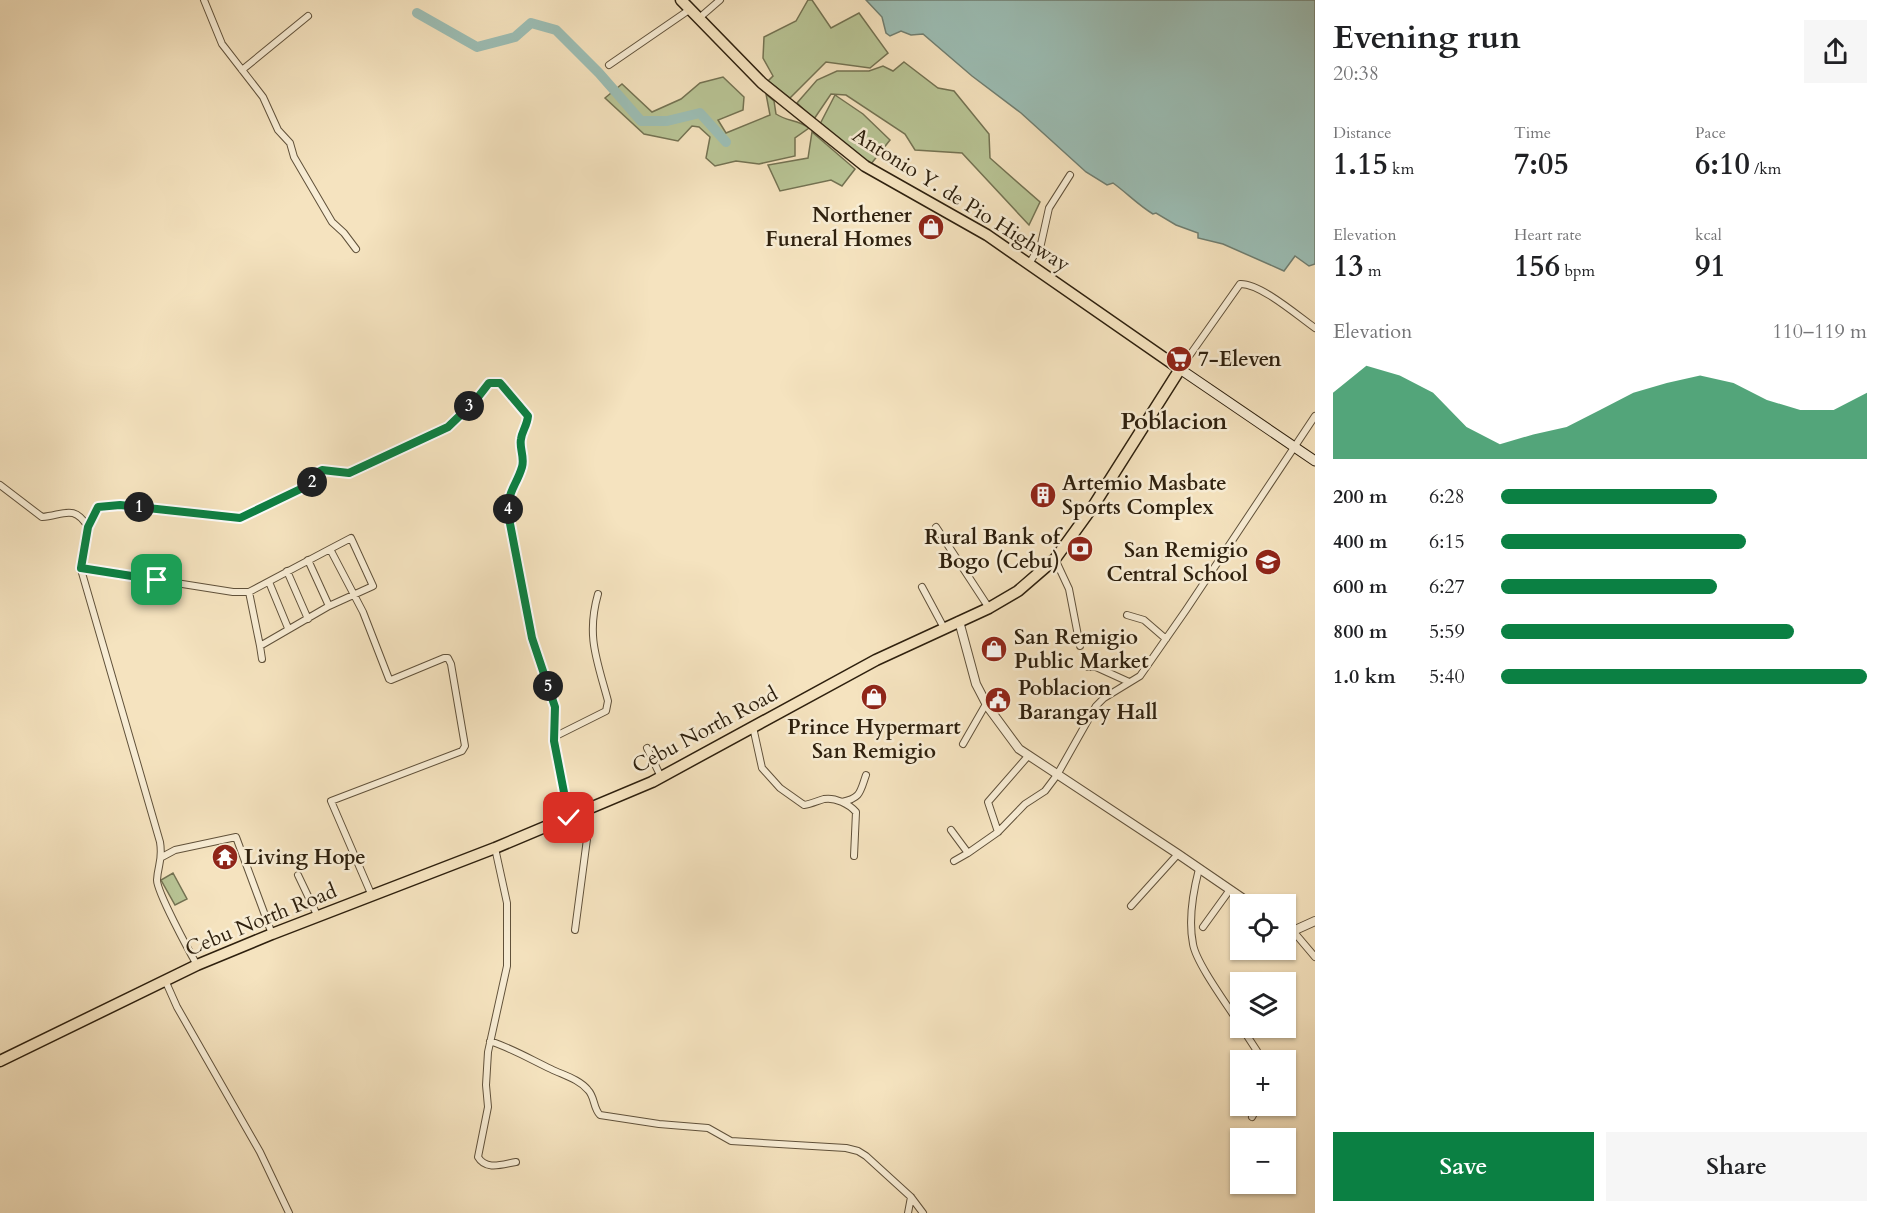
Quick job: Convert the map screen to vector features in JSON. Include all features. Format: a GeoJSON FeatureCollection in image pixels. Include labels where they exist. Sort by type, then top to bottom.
{"type":"FeatureCollection","features":[{"type":"Feature","properties":{"kind":"highway","name":"Antonio Y. de Pio Highway"},"geometry":{"type":"LineString","coordinates":[[681,0],[772,92],[865,166],[987,235],[1180,369]]}},
{"type":"Feature","properties":{"kind":"highway","name":"Cebu North Road"},"geometry":{"type":"LineString","coordinates":[[0,1061],[197,965],[495,848],[661,777],[876,660],[989,608],[1018,591],[1055,559],[1094,504],[1180,369]]}},
{"type":"Feature","properties":{"kind":"main road"},"geometry":{"type":"LineString","coordinates":[[1180,369],[1315,460]]}},
{"type":"Feature","properties":{"kind":"street"},"geometry":{"type":"LineString","coordinates":[[204,0],[222,44],[264,97],[278,130],[290,143],[294,157],[332,222],[356,249]]}},
{"type":"Feature","properties":{"kind":"street"},"geometry":{"type":"LineString","coordinates":[[698,19],[720,0]]}},
{"type":"Feature","properties":{"kind":"street"},"geometry":{"type":"LineString","coordinates":[[609,65],[690,10]]}},
{"type":"Feature","properties":{"kind":"street"},"geometry":{"type":"LineString","coordinates":[[242,70],[308,16]]}},
{"type":"Feature","properties":{"kind":"street"},"geometry":{"type":"LineString","coordinates":[[1029,264],[1041,244],[1049,208],[1070,175]]}},
{"type":"Feature","properties":{"kind":"street"},"geometry":{"type":"LineString","coordinates":[[1180,369],[1240,285],[1247,284],[1281,303],[1315,328]]}},
{"type":"Feature","properties":{"kind":"street"},"geometry":{"type":"LineString","coordinates":[[197,965],[157,882],[162,858],[160,842],[81,568],[88,527],[98,507],[120,505],[240,518],[311,484],[318,472],[322,470],[349,473],[448,427],[475,401],[489,383],[500,383],[528,416],[521,440],[524,456],[522,468],[509,492],[507,508],[532,638],[555,707],[554,737],[569,818]]}},
{"type":"Feature","properties":{"kind":"street"},"geometry":{"type":"LineString","coordinates":[[954,861],[998,832],[1025,804],[1045,791],[1057,775],[1096,706],[1104,698],[1140,676],[1315,416]]}},
{"type":"Feature","properties":{"kind":"street"},"geometry":{"type":"LineString","coordinates":[[0,485],[42,517],[73,512],[82,517],[88,527]]}},
{"type":"Feature","properties":{"kind":"street"},"geometry":{"type":"LineString","coordinates":[[936,527],[989,608]]}},
{"type":"Feature","properties":{"kind":"street"},"geometry":{"type":"LineString","coordinates":[[81,568],[233,592],[249,592],[351,538],[373,586],[329,606],[260,646]]}},
{"type":"Feature","properties":{"kind":"street"},"geometry":{"type":"LineString","coordinates":[[330,549],[363,612],[391,680],[448,658],[451,664],[465,746],[455,755],[331,801],[372,896]]}},
{"type":"Feature","properties":{"kind":"street"},"geometry":{"type":"LineString","coordinates":[[1055,559],[1069,589],[1080,646]]}},
{"type":"Feature","properties":{"kind":"street"},"geometry":{"type":"LineString","coordinates":[[308,560],[329,606]]}},
{"type":"Feature","properties":{"kind":"street"},"geometry":{"type":"LineString","coordinates":[[287,571],[308,619]]}},
{"type":"Feature","properties":{"kind":"street"},"geometry":{"type":"LineString","coordinates":[[269,582],[288,628]]}},
{"type":"Feature","properties":{"kind":"street"},"geometry":{"type":"LineString","coordinates":[[922,587],[944,628]]}},
{"type":"Feature","properties":{"kind":"street"},"geometry":{"type":"LineString","coordinates":[[249,592],[262,659]]}},
{"type":"Feature","properties":{"kind":"street"},"geometry":{"type":"LineString","coordinates":[[554,737],[606,711],[608,701],[592,642],[593,611],[598,594]]}},
{"type":"Feature","properties":{"kind":"street"},"geometry":{"type":"LineString","coordinates":[[1127,615],[1144,620],[1166,639]]}},
{"type":"Feature","properties":{"kind":"street"},"geometry":{"type":"LineString","coordinates":[[959,621],[976,684],[986,704],[1019,749],[1178,854],[1234,894]]}},
{"type":"Feature","properties":{"kind":"street"},"geometry":{"type":"LineString","coordinates":[[1088,667],[1096,667],[1130,682]]}},
{"type":"Feature","properties":{"kind":"street"},"geometry":{"type":"LineString","coordinates":[[963,744],[986,704]]}},
{"type":"Feature","properties":{"kind":"street"},"geometry":{"type":"LineString","coordinates":[[753,727],[762,768],[780,788],[804,806],[826,799],[842,802],[851,806],[856,812],[854,856]]}},
{"type":"Feature","properties":{"kind":"street"},"geometry":{"type":"LineString","coordinates":[[648,748],[661,777]]}},
{"type":"Feature","properties":{"kind":"street"},"geometry":{"type":"LineString","coordinates":[[998,832],[988,802],[1029,755]]}},
{"type":"Feature","properties":{"kind":"street"},"geometry":{"type":"LineString","coordinates":[[842,802],[855,799],[859,795],[866,775]]}},
{"type":"Feature","properties":{"kind":"street"},"geometry":{"type":"LineString","coordinates":[[574,930],[586,839],[584,811]]}},
{"type":"Feature","properties":{"kind":"street"},"geometry":{"type":"LineString","coordinates":[[951,830],[968,853]]}},
{"type":"Feature","properties":{"kind":"street"},"geometry":{"type":"LineString","coordinates":[[162,858],[175,850],[236,837],[272,934]]}},
{"type":"Feature","properties":{"kind":"street"},"geometry":{"type":"LineString","coordinates":[[160,842],[175,850]]}},
{"type":"Feature","properties":{"kind":"street"},"geometry":{"type":"LineString","coordinates":[[495,848],[507,903],[507,966],[490,1041],[487,1063],[488,1107],[478,1157],[486,1165],[495,1166],[516,1162]]}},
{"type":"Feature","properties":{"kind":"street"},"geometry":{"type":"LineString","coordinates":[[1131,906],[1178,854]]}},
{"type":"Feature","properties":{"kind":"street"},"geometry":{"type":"LineString","coordinates":[[1199,869],[1192,895],[1192,945],[1230,1009]]}},
{"type":"Feature","properties":{"kind":"street"},"geometry":{"type":"LineString","coordinates":[[298,874],[318,918]]}},
{"type":"Feature","properties":{"kind":"street"},"geometry":{"type":"LineString","coordinates":[[1203,927],[1229,891]]}},
{"type":"Feature","properties":{"kind":"street"},"geometry":{"type":"LineString","coordinates":[[1296,927],[1315,921]]}},
{"type":"Feature","properties":{"kind":"street"},"geometry":{"type":"LineString","coordinates":[[1296,937],[1315,957]]}},
{"type":"Feature","properties":{"kind":"street"},"geometry":{"type":"LineString","coordinates":[[165,980],[177,1007],[260,1152],[289,1213]]}},
{"type":"Feature","properties":{"kind":"street"},"geometry":{"type":"LineString","coordinates":[[490,1041],[519,1052],[577,1081],[589,1090],[595,1101],[596,1111],[600,1115],[708,1128],[731,1141],[846,1148],[858,1151],[866,1155],[911,1197],[923,1213]]}},
{"type":"Feature","properties":{"kind":"street"},"geometry":{"type":"LineString","coordinates":[[908,1213],[911,1197]]}},
{"type":"Feature","properties":{"kind":"green space"},"geometry":{"type":"Polygon","coordinates":[[[808,0],[812,0],[831,28],[859,13],[888,53],[870,68],[826,62],[790,98],[768,81],[773,76],[763,58],[764,37],[796,21],[808,0]]]}},
{"type":"Feature","properties":{"kind":"green space"},"geometry":{"type":"Polygon","coordinates":[[[904,62],[938,88],[954,91],[989,134],[990,158],[1040,202],[1029,225],[962,153],[915,150],[905,134],[846,95],[831,94],[814,119],[797,103],[817,80],[837,71],[869,71],[883,66],[893,71],[904,62]]]}},
{"type":"Feature","properties":{"kind":"green space"},"geometry":{"type":"Polygon","coordinates":[[[723,77],[744,97],[743,110],[718,120],[726,133],[770,115],[766,94],[774,101],[776,114],[809,128],[795,138],[795,156],[759,164],[736,161],[715,166],[706,158],[710,137],[699,127],[692,126],[678,141],[644,134],[605,98],[622,84],[652,112],[681,99],[700,83],[723,77]]]}},
{"type":"Feature","properties":{"kind":"green space"},"geometry":{"type":"Polygon","coordinates":[[[835,95],[863,114],[890,140],[871,164],[819,126],[835,95]]]}},
{"type":"Feature","properties":{"kind":"green space"},"geometry":{"type":"Polygon","coordinates":[[[812,132],[855,169],[842,186],[831,180],[780,191],[768,165],[808,158],[812,132]]]}},
{"type":"Feature","properties":{"kind":"green space"},"geometry":{"type":"Polygon","coordinates":[[[173,873],[187,899],[175,905],[161,880],[173,873]]]}},
{"type":"Feature","properties":{"kind":"water"},"geometry":{"type":"Polygon","coordinates":[[[866,0],[1315,0],[1315,264],[1309,266],[1295,256],[1284,271],[1223,244],[1198,238],[1198,233],[1176,225],[1156,213],[1153,214],[1113,183],[1107,185],[1086,172],[1021,113],[972,76],[923,34],[911,35],[901,31],[890,36],[886,33],[882,17],[866,0]]]}},
{"type":"Feature","properties":{"kind":"waterway"},"geometry":{"type":"LineString","coordinates":[[417,13],[477,47],[515,37],[531,23],[556,30],[599,73],[641,121],[667,121],[700,113],[726,142]]}},
{"type":"Feature","properties":{"kind":"place","name":"Northener Funeral Homes"},"geometry":{"type":"Point","coordinates":[931,227]}},
{"type":"Feature","properties":{"kind":"place","name":"7-Eleven"},"geometry":{"type":"Point","coordinates":[1179,359]}},
{"type":"Feature","properties":{"kind":"place","name":"Artemio Masbate Sports Complex"},"geometry":{"type":"Point","coordinates":[1043,495]}},
{"type":"Feature","properties":{"kind":"place","name":"Rural Bank of Bogo (Cebu)"},"geometry":{"type":"Point","coordinates":[1080,549]}},
{"type":"Feature","properties":{"kind":"place","name":"San Remigio Central School"},"geometry":{"type":"Point","coordinates":[1268,562]}},
{"type":"Feature","properties":{"kind":"place","name":"San Remigio Public Market"},"geometry":{"type":"Point","coordinates":[994,649]}},
{"type":"Feature","properties":{"kind":"place","name":"Prince Hypermart San Remigio"},"geometry":{"type":"Point","coordinates":[874,697]}},
{"type":"Feature","properties":{"kind":"place","name":"Poblacion Barangay Hall"},"geometry":{"type":"Point","coordinates":[998,700]}},
{"type":"Feature","properties":{"kind":"place","name":"Living Hope"},"geometry":{"type":"Point","coordinates":[225,857]}},
{"type":"Feature","properties":{"kind":"district","name":"Poblacion"},"geometry":{"type":"Point","coordinates":[1174,421]}},
{"type":"Feature","properties":{"kind":"route"},"geometry":{"type":"LineString","coordinates":[[157,580],[81,568],[88,527],[98,507],[120,505],[240,518],[311,484],[318,472],[322,470],[349,473],[448,427],[475,401],[489,383],[500,383],[528,416],[521,440],[524,456],[522,468],[509,492],[507,508],[532,638],[555,707],[554,741],[569,818]]}}]}
